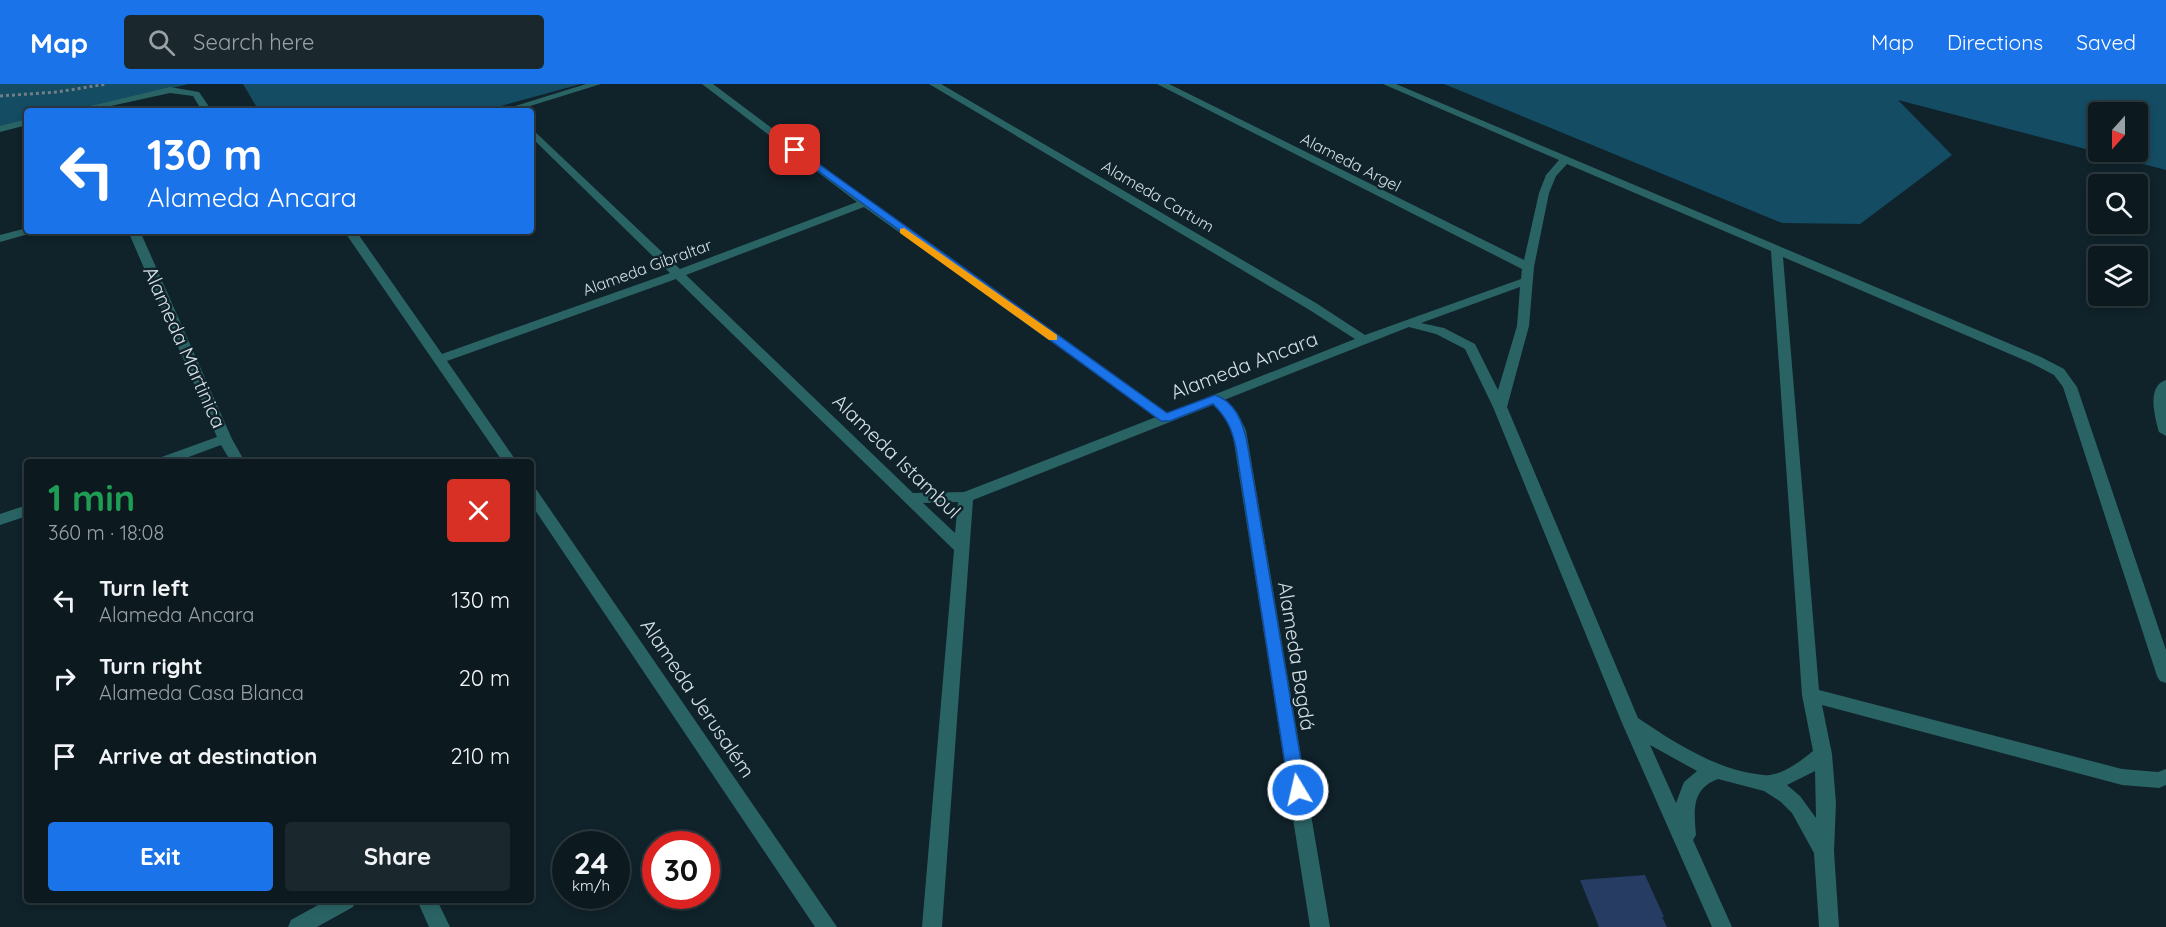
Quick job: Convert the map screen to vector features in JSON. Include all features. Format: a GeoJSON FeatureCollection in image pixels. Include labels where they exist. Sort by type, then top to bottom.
{"type":"FeatureCollection","features":[{"type":"Feature","properties":{"kind":"street"},"geometry":{"type":"LineString","coordinates":[[515,108],[596,84]]}},
{"type":"Feature","properties":{"kind":"street"},"geometry":{"type":"LineString","coordinates":[[707,84],[866,203],[1166,418]]}},
{"type":"Feature","properties":{"kind":"street","name":"Alameda Cartum"},"geometry":{"type":"LineString","coordinates":[[934,84],[1312,306],[1364,340]]}},
{"type":"Feature","properties":{"kind":"street","name":"Alameda Argel"},"geometry":{"type":"LineString","coordinates":[[1162,84],[1527,274]]}},
{"type":"Feature","properties":{"kind":"street"},"geometry":{"type":"LineString","coordinates":[[1388,84],[2036,360],[2059,372],[2070,387],[2166,676]]}},
{"type":"Feature","properties":{"kind":"street"},"geometry":{"type":"LineString","coordinates":[[89,108],[170,90],[196,94],[205,108]]}},
{"type":"Feature","properties":{"kind":"street"},"geometry":{"type":"LineString","coordinates":[[0,129],[24,123]]}},
{"type":"Feature","properties":{"kind":"street","name":"Alameda Istambul"},"geometry":{"type":"LineString","coordinates":[[534,134],[962,549],[932,927]]}},
{"type":"Feature","properties":{"kind":"street"},"geometry":{"type":"LineString","coordinates":[[1500,407],[1523,326],[1527,274],[1544,193],[1551,175],[1565,160]]}},
{"type":"Feature","properties":{"kind":"street","name":"Alameda Gibraltar"},"geometry":{"type":"LineString","coordinates":[[439,359],[678,274],[866,203]]}},
{"type":"Feature","properties":{"kind":"street"},"geometry":{"type":"LineString","coordinates":[[0,239],[24,232]]}},
{"type":"Feature","properties":{"kind":"street","name":"Alameda Martinica"},"geometry":{"type":"LineString","coordinates":[[135,234],[235,459]]}},
{"type":"Feature","properties":{"kind":"street"},"geometry":{"type":"LineString","coordinates":[[352,234],[508,459]]}},
{"type":"Feature","properties":{"kind":"street"},"geometry":{"type":"LineString","coordinates":[[1777,249],[1811,695],[1822,754],[1826,803],[1824,852],[1829,927]]}},
{"type":"Feature","properties":{"kind":"street","name":"Alameda Ancara"},"geometry":{"type":"LineString","coordinates":[[907,498],[966,497],[1527,274]]}},
{"type":"Feature","properties":{"kind":"street"},"geometry":{"type":"LineString","coordinates":[[1408,323],[1440,332],[1470,347],[1500,407],[1631,723],[1722,927]]}},
{"type":"Feature","properties":{"kind":"street"},"geometry":{"type":"LineString","coordinates":[[2166,384],[2159,396],[2159,407],[2166,432]]}},
{"type":"Feature","properties":{"kind":"street","name":"Alameda Bagdá"},"geometry":{"type":"LineString","coordinates":[[1215,399],[1232,415],[1239,430],[1320,927]]}},
{"type":"Feature","properties":{"kind":"street"},"geometry":{"type":"LineString","coordinates":[[169,459],[225,439]]}},
{"type":"Feature","properties":{"kind":"street","name":"Alameda Jerusalém"},"geometry":{"type":"LineString","coordinates":[[534,497],[827,927]]}},
{"type":"Feature","properties":{"kind":"street"},"geometry":{"type":"LineString","coordinates":[[962,549],[966,497]]}},
{"type":"Feature","properties":{"kind":"street"},"geometry":{"type":"LineString","coordinates":[[0,520],[24,511]]}},
{"type":"Feature","properties":{"kind":"street"},"geometry":{"type":"LineString","coordinates":[[1811,695],[2122,777],[2159,780],[2166,777]]}},
{"type":"Feature","properties":{"kind":"street"},"geometry":{"type":"LineString","coordinates":[[1631,723],[1664,745],[1717,771],[1767,783],[1789,796],[1803,814],[1824,852]]}},
{"type":"Feature","properties":{"kind":"street"},"geometry":{"type":"LineString","coordinates":[[1767,783],[1793,777],[1822,754]]}},
{"type":"Feature","properties":{"kind":"street"},"geometry":{"type":"LineString","coordinates":[[1687,845],[1684,801],[1694,784],[1717,771]]}},
{"type":"Feature","properties":{"kind":"street"},"geometry":{"type":"LineString","coordinates":[[298,927],[341,903]]}},
{"type":"Feature","properties":{"kind":"street"},"geometry":{"type":"LineString","coordinates":[[428,903],[440,927]]}},
{"type":"Feature","properties":{"kind":"path"},"geometry":{"type":"LineString","coordinates":[[0,96],[57,92],[107,84]]}},
{"type":"Feature","properties":{"kind":"shaded area"},"geometry":{"type":"Polygon","coordinates":[[[0,84],[189,84],[87,108],[24,108],[24,123],[0,128],[0,84]]]}},
{"type":"Feature","properties":{"kind":"shaded area"},"geometry":{"type":"Polygon","coordinates":[[[243,84],[581,84],[494,108],[257,108],[243,84]]]}},
{"type":"Feature","properties":{"kind":"shaded area"},"geometry":{"type":"Polygon","coordinates":[[[1444,84],[2166,84],[2166,170],[2135,162],[2148,162],[2148,102],[2088,102],[2088,150],[1898,100],[1952,155],[1860,224],[1782,223],[1444,84]]]}},
{"type":"Feature","properties":{"kind":"building"},"geometry":{"type":"Polygon","coordinates":[[[1645,875],[1667,927],[1599,927],[1580,880],[1645,875]]]}},
{"type":"Feature","properties":{"kind":"slow traffic"},"geometry":{"type":"LineString","coordinates":[[904,231],[1053,337]]}},
{"type":"Feature","properties":{"kind":"route"},"geometry":{"type":"LineString","coordinates":[[795,150],[883,216],[1166,418],[1215,399],[1232,415],[1239,430],[1298,790]]}}]}
